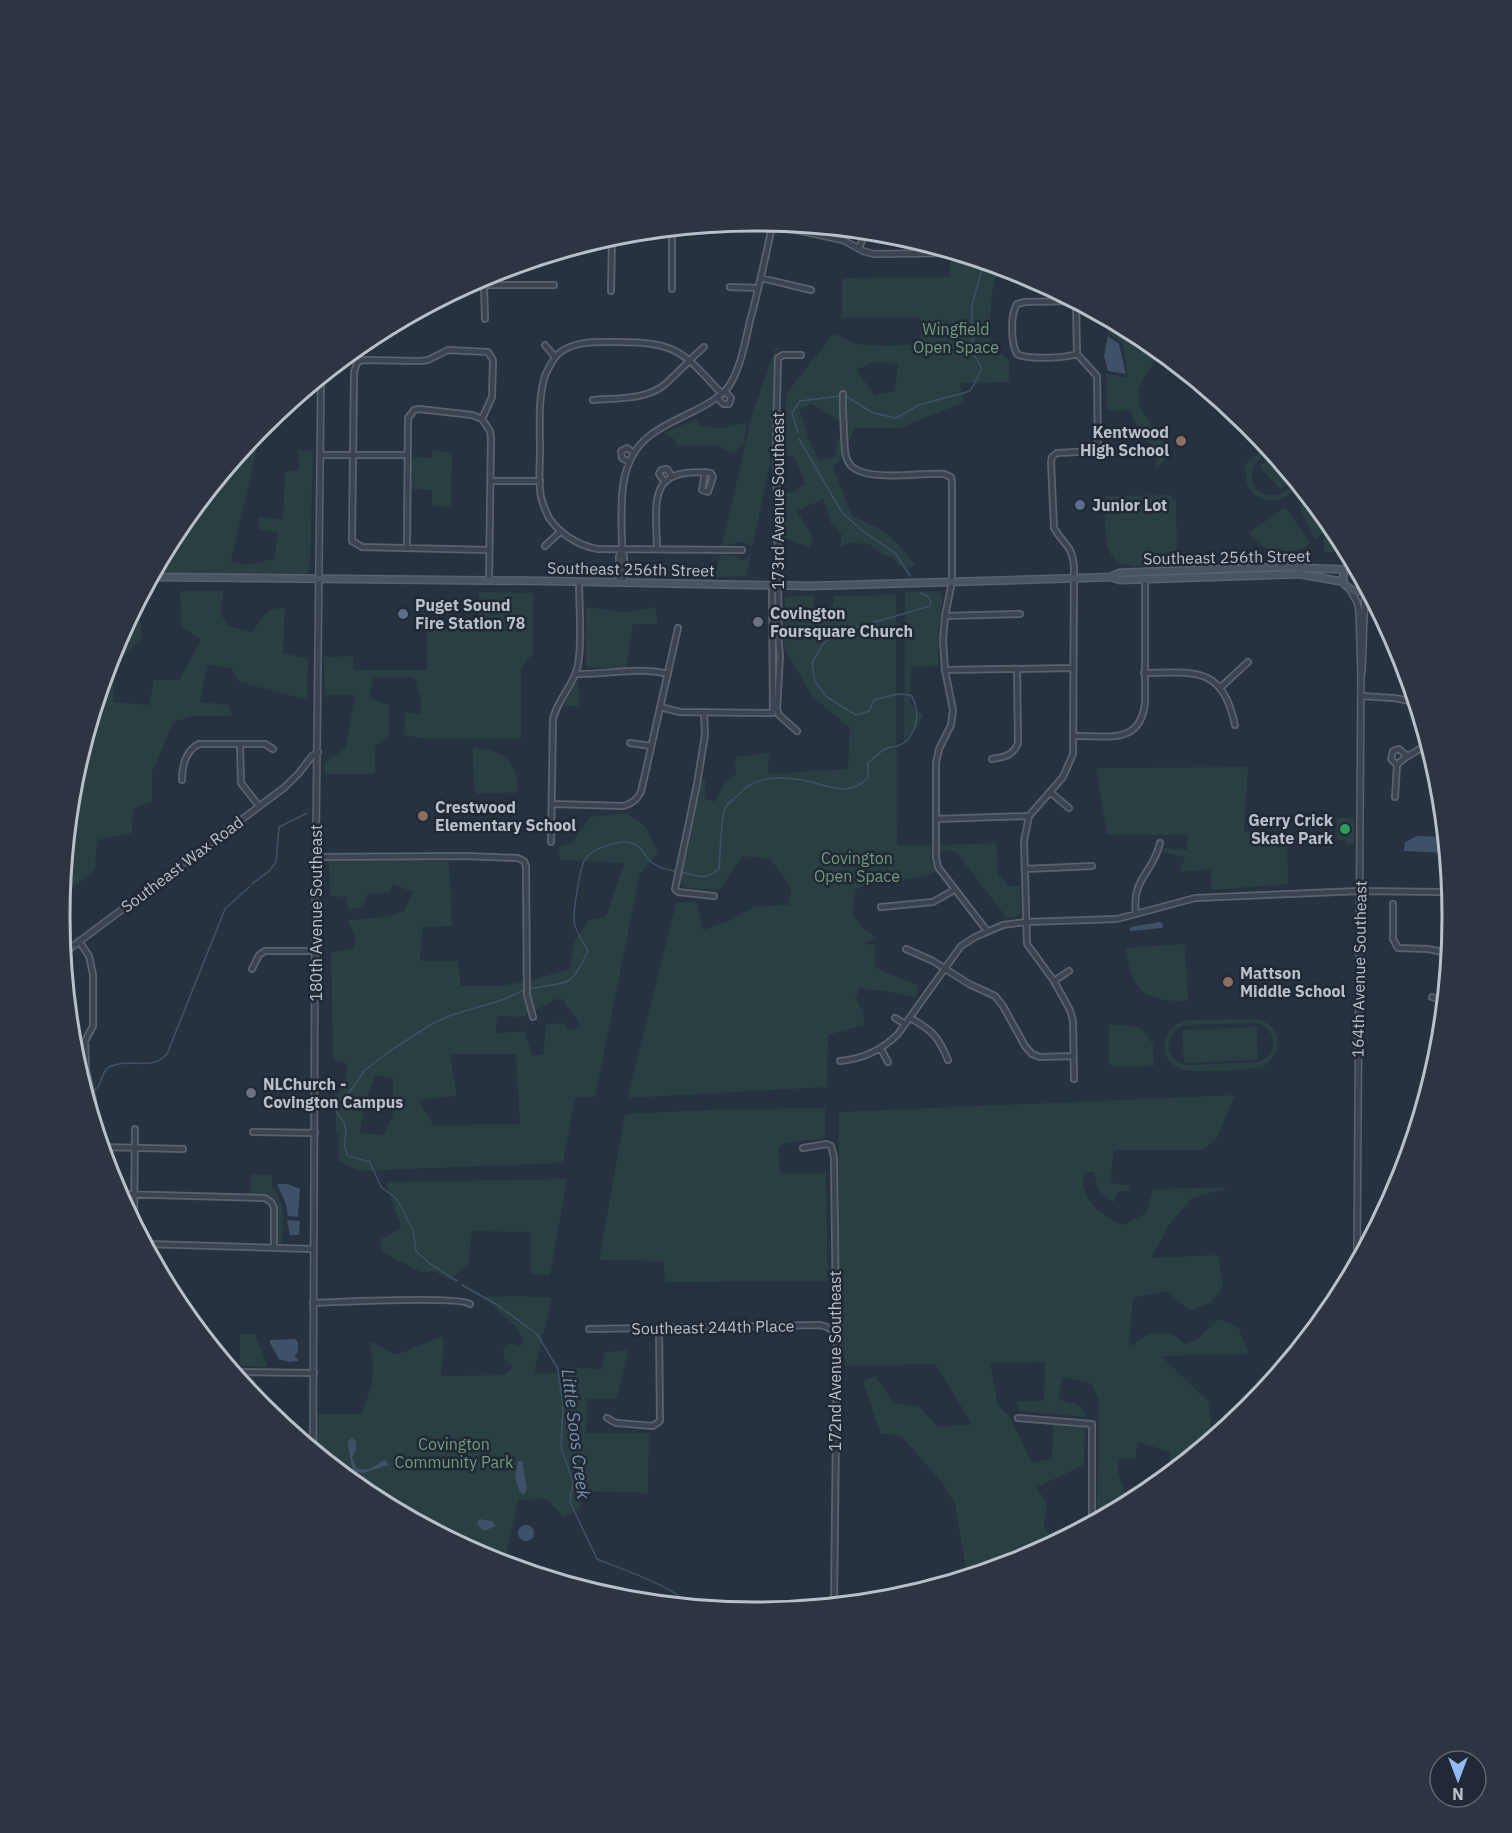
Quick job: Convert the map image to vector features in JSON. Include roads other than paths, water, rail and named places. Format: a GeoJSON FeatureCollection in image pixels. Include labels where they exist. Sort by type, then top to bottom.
{"type":"FeatureCollection","features":[{"type":"Feature","properties":{"kind":"main road","name":"Southeast 256th Street"},"geometry":{"type":"LineString","coordinates":[[1110,578],[1119,573],[1259,568],[1345,569]]}},
{"type":"Feature","properties":{"kind":"main road"},"geometry":{"type":"LineString","coordinates":[[1252,575],[1259,568]]}},
{"type":"Feature","properties":{"kind":"main road"},"geometry":{"type":"LineString","coordinates":[[1345,569],[1344,582],[1350,590],[1359,591]]}},
{"type":"Feature","properties":{"kind":"main road","name":"Southeast 256th Street"},"geometry":{"type":"LineString","coordinates":[[160,577],[489,580],[775,586],[1074,578],[1120,580],[1300,574],[1344,582]]}},
{"type":"Feature","properties":{"kind":"street"},"geometry":{"type":"LineString","coordinates":[[622,583],[619,556],[622,549],[622,483],[629,462],[648,437],[721,394],[735,375],[771,231]]}},
{"type":"Feature","properties":{"kind":"street"},"geometry":{"type":"LineString","coordinates":[[818,234],[843,240],[874,254],[929,253]]}},
{"type":"Feature","properties":{"kind":"street"},"geometry":{"type":"LineString","coordinates":[[672,236],[672,289]]}},
{"type":"Feature","properties":{"kind":"street"},"geometry":{"type":"LineString","coordinates":[[859,248],[862,240]]}},
{"type":"Feature","properties":{"kind":"street"},"geometry":{"type":"LineString","coordinates":[[611,291],[612,246]]}},
{"type":"Feature","properties":{"kind":"street"},"geometry":{"type":"LineString","coordinates":[[761,278],[811,290]]}},
{"type":"Feature","properties":{"kind":"street"},"geometry":{"type":"LineString","coordinates":[[490,285],[554,285]]}},
{"type":"Feature","properties":{"kind":"street"},"geometry":{"type":"LineString","coordinates":[[730,287],[758,288]]}},
{"type":"Feature","properties":{"kind":"street"},"geometry":{"type":"LineString","coordinates":[[484,288],[485,319]]}},
{"type":"Feature","properties":{"kind":"street"},"geometry":{"type":"LineString","coordinates":[[1059,302],[1017,304],[1013,313],[1014,348],[1017,354],[1026,357],[1077,354]]}},
{"type":"Feature","properties":{"kind":"street"},"geometry":{"type":"LineString","coordinates":[[1074,1079],[1072,1014],[1054,981],[1029,948],[1023,840],[1029,816],[1063,777],[1072,761],[1073,554],[1054,528],[1051,459],[1057,453],[1098,451],[1097,376],[1077,354],[1075,311]]}},
{"type":"Feature","properties":{"kind":"street"},"geometry":{"type":"LineString","coordinates":[[721,394],[689,359],[665,346],[636,342],[572,346],[555,357],[544,376],[541,395],[541,497],[547,513],[561,531],[586,547],[742,550]]}},
{"type":"Feature","properties":{"kind":"street"},"geometry":{"type":"LineString","coordinates":[[545,345],[555,357]]}},
{"type":"Feature","properties":{"kind":"street"},"geometry":{"type":"LineString","coordinates":[[593,400],[633,397],[662,387],[704,346]]}},
{"type":"Feature","properties":{"kind":"street"},"geometry":{"type":"LineString","coordinates":[[482,419],[492,397],[493,360],[490,354],[479,350],[448,350],[424,360],[362,360],[357,363],[354,372],[351,537],[355,544],[362,547],[489,550]]}},
{"type":"Feature","properties":{"kind":"street","name":"173rd Avenue Southeast"},"geometry":{"type":"LineString","coordinates":[[796,730],[779,715],[777,709],[780,656],[775,586],[776,439],[778,358],[783,355],[801,355]]}},
{"type":"Feature","properties":{"kind":"street","name":"180th Avenue Southeast"},"geometry":{"type":"LineString","coordinates":[[313,1439],[321,387]]}},
{"type":"Feature","properties":{"kind":"street"},"geometry":{"type":"LineString","coordinates":[[843,394],[847,459],[857,471],[877,476],[936,473],[951,477],[952,582],[943,641],[945,670],[953,710],[951,725],[937,757],[936,861],[954,890],[987,931]]}},
{"type":"Feature","properties":{"kind":"street"},"geometry":{"type":"LineString","coordinates":[[407,548],[408,418],[414,410],[472,415],[482,419],[487,425],[491,438],[489,580]]}},
{"type":"Feature","properties":{"kind":"street"},"geometry":{"type":"LineString","coordinates":[[629,462],[622,458],[621,452],[627,448],[634,453]]}},
{"type":"Feature","properties":{"kind":"street"},"geometry":{"type":"LineString","coordinates":[[320,455],[407,455]]}},
{"type":"Feature","properties":{"kind":"street"},"geometry":{"type":"LineString","coordinates":[[665,482],[659,474],[661,470],[667,469],[672,476]]}},
{"type":"Feature","properties":{"kind":"street"},"geometry":{"type":"LineString","coordinates":[[657,549],[656,502],[665,482],[672,476],[683,472],[705,472]]}},
{"type":"Feature","properties":{"kind":"street"},"geometry":{"type":"LineString","coordinates":[[491,481],[540,481]]}},
{"type":"Feature","properties":{"kind":"street"},"geometry":{"type":"LineString","coordinates":[[545,546],[561,531]]}},
{"type":"Feature","properties":{"kind":"street"},"geometry":{"type":"LineString","coordinates":[[1073,736],[1130,733],[1137,727],[1144,714],[1145,578]]}},
{"type":"Feature","properties":{"kind":"street"},"geometry":{"type":"LineString","coordinates":[[551,842],[553,719],[557,705],[576,674],[579,659],[579,582]]}},
{"type":"Feature","properties":{"kind":"street"},"geometry":{"type":"LineString","coordinates":[[660,707],[680,712],[773,713],[775,586]]}},
{"type":"Feature","properties":{"kind":"street","name":"164th Avenue Southeast"},"geometry":{"type":"LineString","coordinates":[[1350,590],[1359,611],[1361,675],[1357,1246]]}},
{"type":"Feature","properties":{"kind":"street","name":"164th Avenue Southeast"},"geometry":{"type":"LineString","coordinates":[[1361,675],[1364,663],[1366,603]]}},
{"type":"Feature","properties":{"kind":"street"},"geometry":{"type":"LineString","coordinates":[[945,616],[1020,614]]}},
{"type":"Feature","properties":{"kind":"street"},"geometry":{"type":"LineString","coordinates":[[552,804],[623,806],[634,802],[641,792],[678,628]]}},
{"type":"Feature","properties":{"kind":"street"},"geometry":{"type":"LineString","coordinates":[[1221,687],[1248,662]]}},
{"type":"Feature","properties":{"kind":"street"},"geometry":{"type":"LineString","coordinates":[[945,670],[1073,668]]}},
{"type":"Feature","properties":{"kind":"street"},"geometry":{"type":"LineString","coordinates":[[992,759],[1006,757],[1014,751],[1018,743],[1017,669]]}},
{"type":"Feature","properties":{"kind":"street"},"geometry":{"type":"LineString","coordinates":[[576,674],[618,670],[655,670],[668,674]]}},
{"type":"Feature","properties":{"kind":"street"},"geometry":{"type":"LineString","coordinates":[[1144,673],[1191,674],[1210,680],[1221,687],[1229,701],[1235,725]]}},
{"type":"Feature","properties":{"kind":"street"},"geometry":{"type":"LineString","coordinates":[[1361,696],[1406,700]]}},
{"type":"Feature","properties":{"kind":"street"},"geometry":{"type":"LineString","coordinates":[[704,712],[705,735],[697,772],[697,784],[675,889],[678,892],[714,896]]}},
{"type":"Feature","properties":{"kind":"street"},"geometry":{"type":"LineString","coordinates":[[182,780],[186,758],[195,745],[203,743],[265,744],[273,749]]}},
{"type":"Feature","properties":{"kind":"street"},"geometry":{"type":"LineString","coordinates":[[630,743],[651,746]]}},
{"type":"Feature","properties":{"kind":"street"},"geometry":{"type":"LineString","coordinates":[[240,744],[241,783],[259,806]]}},
{"type":"Feature","properties":{"kind":"street"},"geometry":{"type":"LineString","coordinates":[[1397,765],[1391,759],[1393,751],[1399,749],[1407,756]]}},
{"type":"Feature","properties":{"kind":"street"},"geometry":{"type":"LineString","coordinates":[[1395,797],[1397,765],[1420,749]]}},
{"type":"Feature","properties":{"kind":"street","name":"Southeast Wax Road"},"geometry":{"type":"LineString","coordinates":[[71,948],[259,806],[299,773],[318,752]]}},
{"type":"Feature","properties":{"kind":"street","name":"Southeast Wax Road"},"geometry":{"type":"LineString","coordinates":[[299,773],[317,769]]}},
{"type":"Feature","properties":{"kind":"street"},"geometry":{"type":"LineString","coordinates":[[1050,792],[1070,808]]}},
{"type":"Feature","properties":{"kind":"street"},"geometry":{"type":"LineString","coordinates":[[936,819],[1029,816]]}},
{"type":"Feature","properties":{"kind":"street"},"geometry":{"type":"LineString","coordinates":[[1136,914],[1134,897],[1138,884],[1157,856],[1160,843]]}},
{"type":"Feature","properties":{"kind":"street"},"geometry":{"type":"LineString","coordinates":[[316,857],[465,856],[518,858],[524,861],[526,866],[527,995],[533,1017]]}},
{"type":"Feature","properties":{"kind":"street"},"geometry":{"type":"LineString","coordinates":[[1025,869],[1092,866]]}},
{"type":"Feature","properties":{"kind":"street"},"geometry":{"type":"LineString","coordinates":[[881,907],[933,902],[954,890]]}},
{"type":"Feature","properties":{"kind":"street"},"geometry":{"type":"LineString","coordinates":[[840,1061],[861,1058],[881,1049],[898,1034],[961,946],[1003,925],[1117,919],[1195,898],[1360,891],[1441,892]]}},
{"type":"Feature","properties":{"kind":"street"},"geometry":{"type":"LineString","coordinates":[[1393,904],[1395,944],[1401,949],[1440,951]]}},
{"type":"Feature","properties":{"kind":"street"},"geometry":{"type":"LineString","coordinates":[[79,942],[88,956],[93,975],[93,1026],[85,1041],[86,1057]]}},
{"type":"Feature","properties":{"kind":"street"},"geometry":{"type":"LineString","coordinates":[[906,949],[933,961],[969,984],[995,996],[1032,1054],[1040,1057],[1073,1056]]}},
{"type":"Feature","properties":{"kind":"street"},"geometry":{"type":"LineString","coordinates":[[1400,956],[1401,949]]}},
{"type":"Feature","properties":{"kind":"street"},"geometry":{"type":"LineString","coordinates":[[252,969],[259,955],[264,952],[315,951]]}},
{"type":"Feature","properties":{"kind":"street"},"geometry":{"type":"LineString","coordinates":[[1054,981],[1069,971]]}},
{"type":"Feature","properties":{"kind":"street"},"geometry":{"type":"LineString","coordinates":[[1432,998],[1437,999]]}},
{"type":"Feature","properties":{"kind":"street"},"geometry":{"type":"LineString","coordinates":[[895,1018],[905,1024]]}},
{"type":"Feature","properties":{"kind":"street"},"geometry":{"type":"LineString","coordinates":[[910,1018],[931,1030],[940,1041],[948,1060]]}},
{"type":"Feature","properties":{"kind":"street"},"geometry":{"type":"LineString","coordinates":[[881,1049],[888,1062]]}},
{"type":"Feature","properties":{"kind":"street"},"geometry":{"type":"LineString","coordinates":[[134,1204],[135,1130]]}},
{"type":"Feature","properties":{"kind":"street"},"geometry":{"type":"LineString","coordinates":[[253,1132],[315,1133]]}},
{"type":"Feature","properties":{"kind":"street","name":"172nd Avenue Southeast"},"geometry":{"type":"LineString","coordinates":[[803,1148],[827,1144],[833,1151],[836,1319],[834,1332],[837,1342],[834,1597]]}},
{"type":"Feature","properties":{"kind":"street"},"geometry":{"type":"LineString","coordinates":[[111,1147],[183,1149]]}},
{"type":"Feature","properties":{"kind":"street"},"geometry":{"type":"LineString","coordinates":[[130,1194],[265,1198],[274,1208],[274,1248]]}},
{"type":"Feature","properties":{"kind":"street"},"geometry":{"type":"LineString","coordinates":[[154,1244],[313,1249]]}},
{"type":"Feature","properties":{"kind":"street"},"geometry":{"type":"LineString","coordinates":[[313,1303],[437,1300],[463,1301],[470,1304]]}},
{"type":"Feature","properties":{"kind":"street","name":"Southeast 244th Place"},"geometry":{"type":"LineString","coordinates":[[589,1329],[820,1325],[834,1332]]}},
{"type":"Feature","properties":{"kind":"street"},"geometry":{"type":"LineString","coordinates":[[607,1418],[616,1423],[653,1426],[660,1421],[659,1328]]}},
{"type":"Feature","properties":{"kind":"street"},"geometry":{"type":"LineString","coordinates":[[245,1372],[314,1373]]}},
{"type":"Feature","properties":{"kind":"street"},"geometry":{"type":"LineString","coordinates":[[1018,1418],[1092,1424],[1092,1514]]}},
{"type":"Feature","properties":{"kind":"water"},"geometry":{"type":"Polygon","coordinates":[[[1108,336],[1119,344],[1126,374],[1108,371],[1104,356],[1108,336]]]}},
{"type":"Feature","properties":{"kind":"water"},"geometry":{"type":"Polygon","coordinates":[[[1417,836],[1437,837],[1438,853],[1404,851],[1405,842],[1417,836]]]}},
{"type":"Feature","properties":{"kind":"water"},"geometry":{"type":"Polygon","coordinates":[[[1160,922],[1163,924],[1162,928],[1131,931],[1129,929],[1131,927],[1160,922]]]}},
{"type":"Feature","properties":{"kind":"water"},"geometry":{"type":"Polygon","coordinates":[[[277,1184],[288,1184],[300,1189],[298,1217],[288,1216],[286,1204],[277,1184]]]}},
{"type":"Feature","properties":{"kind":"water"},"geometry":{"type":"Polygon","coordinates":[[[287,1220],[300,1221],[299,1235],[290,1235],[287,1220]]]}},
{"type":"Feature","properties":{"kind":"water"},"geometry":{"type":"Polygon","coordinates":[[[295,1339],[298,1342],[298,1352],[294,1356],[298,1361],[289,1362],[279,1359],[270,1340],[295,1339]]]}},
{"type":"Feature","properties":{"kind":"water"},"geometry":{"type":"Polygon","coordinates":[[[352,1438],[356,1441],[356,1449],[352,1458],[357,1468],[368,1469],[384,1460],[388,1465],[363,1473],[356,1472],[353,1470],[348,1441],[352,1438]]]}},
{"type":"Feature","properties":{"kind":"water"},"geometry":{"type":"Polygon","coordinates":[[[518,1461],[522,1461],[527,1488],[524,1495],[519,1491],[515,1477],[518,1461]]]}},
{"type":"Feature","properties":{"kind":"water"},"geometry":{"type":"Polygon","coordinates":[[[479,1519],[492,1521],[496,1526],[484,1531],[477,1524],[479,1519]]]}},
{"type":"Feature","properties":{"kind":"water"},"geometry":{"type":"Polygon","coordinates":[[[526,1525],[532,1527],[534,1533],[532,1539],[526,1541],[520,1539],[518,1533],[520,1527],[526,1525]]]}},
{"type":"Feature","properties":{"kind":"waterway","name":"Little Soos Creek"},"geometry":{"type":"LineString","coordinates":[[847,397],[873,413],[896,418],[919,405],[970,391],[982,369],[973,353],[972,305],[982,269]]}},
{"type":"Feature","properties":{"kind":"waterway","name":"Little Soos Creek"},"geometry":{"type":"LineString","coordinates":[[798,432],[792,413],[800,401],[841,396]]}},
{"type":"Feature","properties":{"kind":"waterway","name":"Little Soos Creek"},"geometry":{"type":"LineString","coordinates":[[799,439],[843,514],[896,554],[910,576]]}},
{"type":"Feature","properties":{"kind":"waterway","name":"Little Soos Creek"},"geometry":{"type":"LineString","coordinates":[[681,872],[705,876],[719,869],[725,808],[752,784],[767,779],[784,778],[836,788],[852,788],[868,778],[868,763],[877,755],[884,749],[901,744],[908,739],[912,734],[917,717],[911,695],[897,694],[874,700],[869,711],[856,715],[828,698],[815,682],[812,663],[823,644],[837,633],[930,606],[931,601],[920,593]]}},
{"type":"Feature","properties":{"kind":"waterway"},"geometry":{"type":"LineString","coordinates":[[252,884],[269,871],[276,862],[279,827],[307,813]]}},
{"type":"Feature","properties":{"kind":"waterway","name":"Little Soos Creek"},"geometry":{"type":"LineString","coordinates":[[530,989],[560,984],[571,979],[588,951],[574,921],[581,872],[588,856],[607,845],[628,842],[639,847],[656,865],[675,871]]}},
{"type":"Feature","properties":{"kind":"waterway"},"geometry":{"type":"LineString","coordinates":[[93,1090],[98,1087],[109,1067],[124,1063],[154,1062],[167,1054],[225,909],[249,887]]}},
{"type":"Feature","properties":{"kind":"waterway","name":"Little Soos Creek"},"geometry":{"type":"LineString","coordinates":[[457,1281],[429,1263],[416,1251],[413,1230],[397,1199],[381,1187],[370,1162],[348,1156],[345,1148],[345,1126],[336,1110],[335,1103],[346,1097],[365,1070],[430,1025],[449,1016],[502,1000],[524,990]]}},
{"type":"Feature","properties":{"kind":"waterway","name":"Little Soos Creek"},"geometry":{"type":"LineString","coordinates":[[462,1285],[496,1304],[537,1334],[558,1369],[563,1406],[561,1448],[573,1481],[570,1502],[597,1559],[662,1586],[681,1598]]}},
{"type":"Feature","properties":{"kind":"place","name":"Kentwood High School"},"geometry":{"type":"Point","coordinates":[1181,441]}},
{"type":"Feature","properties":{"kind":"place","name":"Junior Lot"},"geometry":{"type":"Point","coordinates":[1080,505]}},
{"type":"Feature","properties":{"kind":"place","name":"Puget Sound Fire Station 78"},"geometry":{"type":"Point","coordinates":[403,614]}},
{"type":"Feature","properties":{"kind":"place","name":"Covington Foursquare Church"},"geometry":{"type":"Point","coordinates":[758,622]}},
{"type":"Feature","properties":{"kind":"place","name":"Crestwood Elementary School"},"geometry":{"type":"Point","coordinates":[423,816]}},
{"type":"Feature","properties":{"kind":"place","name":"Gerry Crick Skate Park"},"geometry":{"type":"Point","coordinates":[1345,829]}},
{"type":"Feature","properties":{"kind":"place","name":"Mattson Middle School"},"geometry":{"type":"Point","coordinates":[1228,982]}},
{"type":"Feature","properties":{"kind":"place","name":"NLChurch - Covington Campus"},"geometry":{"type":"Point","coordinates":[251,1093]}},
{"type":"Feature","properties":{"kind":"park label","name":"Wingfield Open Space"},"geometry":{"type":"Point","coordinates":[956,338]}},
{"type":"Feature","properties":{"kind":"park label","name":"Covington Open Space"},"geometry":{"type":"Point","coordinates":[857,867]}},
{"type":"Feature","properties":{"kind":"park label","name":"Covington Community Park"},"geometry":{"type":"Point","coordinates":[454,1453]}}]}
